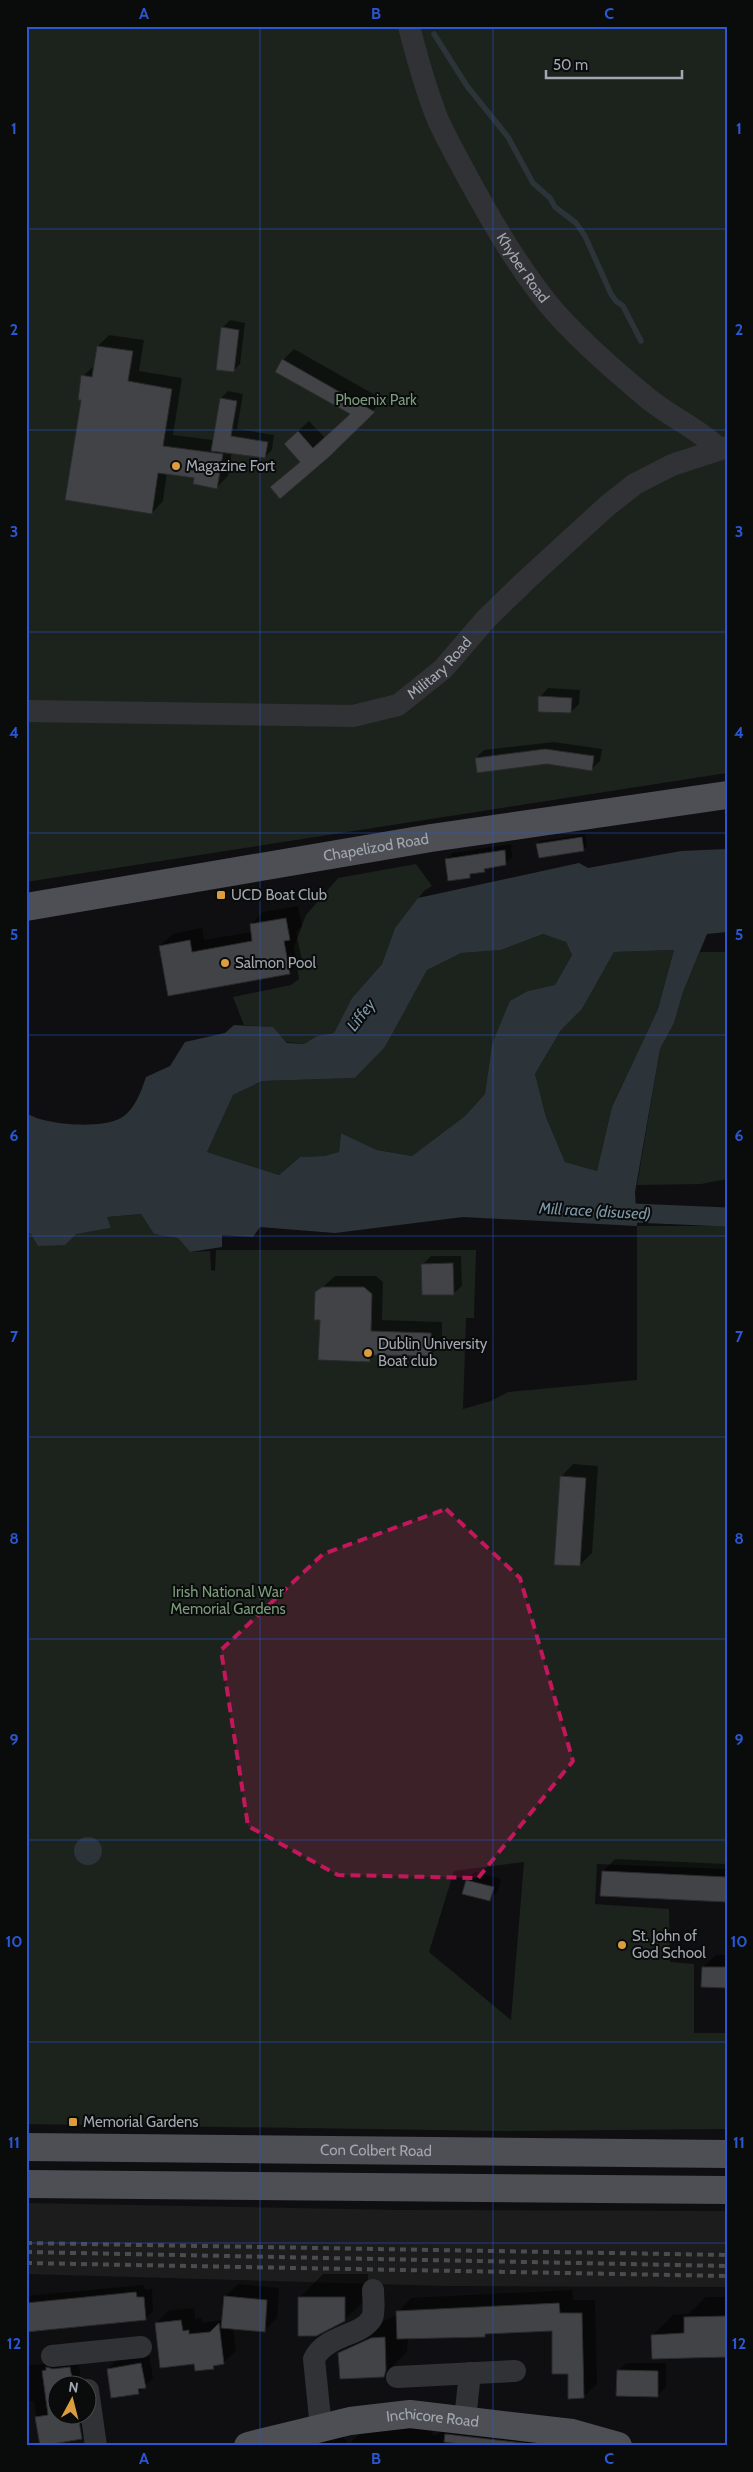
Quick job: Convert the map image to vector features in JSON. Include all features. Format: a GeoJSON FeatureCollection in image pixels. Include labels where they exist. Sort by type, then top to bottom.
{"type":"FeatureCollection","features":[{"type":"Feature","properties":{"kind":"main road","name":"Chapelizod Road"},"geometry":{"type":"LineString","coordinates":[[26,907],[431,838],[727,795]]}},
{"type":"Feature","properties":{"kind":"main road","name":"Con Colbert Road"},"geometry":{"type":"LineString","coordinates":[[26,2146],[727,2154]]}},
{"type":"Feature","properties":{"kind":"main road"},"geometry":{"type":"LineString","coordinates":[[26,2184],[727,2190]]}},
{"type":"Feature","properties":{"kind":"main road","name":"Inchicore Road"},"geometry":{"type":"LineString","coordinates":[[248,2446],[321,2428],[386,2415],[410,2414],[466,2419],[572,2433],[618,2446]]}},
{"type":"Feature","properties":{"kind":"street","name":"Khyber Road"},"geometry":{"type":"LineString","coordinates":[[409,26],[418,62],[439,121],[484,207],[514,258],[550,306],[646,397],[675,419],[723,448]]}},
{"type":"Feature","properties":{"kind":"street","name":"Military Road"},"geometry":{"type":"LineString","coordinates":[[26,711],[352,716],[398,705],[443,670],[486,619],[607,506],[635,484],[672,465],[723,448]]}},
{"type":"Feature","properties":{"kind":"street"},"geometry":{"type":"LineString","coordinates":[[321,2428],[314,2359],[318,2351],[325,2345],[367,2324],[373,2316],[373,2290]]}},
{"type":"Feature","properties":{"kind":"street"},"geometry":{"type":"LineString","coordinates":[[52,2356],[140,2347]]}},
{"type":"Feature","properties":{"kind":"street"},"geometry":{"type":"LineString","coordinates":[[82,2353],[85,2374]]}},
{"type":"Feature","properties":{"kind":"street"},"geometry":{"type":"LineString","coordinates":[[398,2376],[515,2371]]}},
{"type":"Feature","properties":{"kind":"street"},"geometry":{"type":"LineString","coordinates":[[466,2419],[470,2373]]}},
{"type":"Feature","properties":{"kind":"street"},"geometry":{"type":"LineString","coordinates":[[93,2424],[96,2446]]}},
{"type":"Feature","properties":{"kind":"highlighted area"},"geometry":{"type":"Polygon","coordinates":[[[446,1509],[520,1578],[573,1761],[478,1878],[338,1875],[248,1826],[221,1650],[323,1554],[446,1509]]]}},
{"type":"Feature","properties":{"kind":"shaded area"},"geometry":{"type":"Polygon","coordinates":[[[26,2203],[399,2210],[727,2211],[727,2287],[445,2286],[26,2274],[26,2203]]]}},
{"type":"Feature","properties":{"kind":"green space","name":"Phoenix Park"},"geometry":{"type":"Polygon","coordinates":[[[26,26],[727,26],[727,773],[26,882],[26,26]]]}},
{"type":"Feature","properties":{"kind":"green space"},"geometry":{"type":"Polygon","coordinates":[[[416,864],[432,886],[424,891],[395,928],[382,964],[352,998],[334,1033],[317,1036],[304,1044],[287,1042],[271,1027],[244,1025],[233,997],[291,985],[299,979],[294,947],[306,915],[338,878],[416,864]]]}},
{"type":"Feature","properties":{"kind":"green space"},"geometry":{"type":"Polygon","coordinates":[[[543,934],[566,942],[572,955],[555,985],[528,991],[492,1044],[485,1094],[465,1116],[412,1156],[377,1150],[341,1133],[339,1152],[324,1156],[300,1157],[279,1175],[207,1152],[233,1095],[262,1081],[355,1078],[385,1047],[427,970],[461,953],[501,950],[543,934]]]}},
{"type":"Feature","properties":{"kind":"green space"},"geometry":{"type":"Polygon","coordinates":[[[674,950],[658,1009],[612,1107],[597,1171],[565,1162],[546,1117],[535,1074],[561,1030],[582,1009],[614,952],[674,950]]]}},
{"type":"Feature","properties":{"kind":"green space"},"geometry":{"type":"Polygon","coordinates":[[[700,952],[727,952],[727,1179],[701,1184],[637,1185],[660,1049],[674,1023],[683,992],[700,952]]]}},
{"type":"Feature","properties":{"kind":"green space","name":"Irish National War Memorial Gardens"},"geometry":{"type":"Polygon","coordinates":[[[141,1214],[154,1234],[178,1238],[190,1252],[210,1251],[211,1270],[215,1271],[216,1250],[476,1250],[474,1318],[466,1318],[463,1409],[491,1401],[508,1392],[637,1380],[637,1226],[727,1226],[727,1869],[597,1864],[595,1904],[669,1909],[670,1962],[694,1964],[694,2033],[727,2033],[727,2129],[502,2131],[26,2124],[26,1233],[57,1235],[111,1228],[107,1217],[141,1214]],[[524,1862],[454,1871],[429,1952],[511,2020],[524,1862]]]}},
{"type":"Feature","properties":{"kind":"water","name":"Liffey"},"geometry":{"type":"Polygon","coordinates":[[[727,849],[727,932],[707,934],[683,992],[674,1023],[660,1049],[635,1192],[637,1226],[463,1217],[335,1233],[260,1227],[253,1237],[222,1235],[222,1247],[190,1252],[178,1238],[154,1234],[141,1214],[107,1217],[111,1228],[76,1234],[65,1245],[38,1246],[31,1234],[26,1233],[26,1113],[58,1123],[86,1125],[119,1119],[133,1107],[146,1077],[170,1066],[185,1042],[225,1033],[234,1025],[273,1027],[287,1043],[304,1044],[317,1036],[334,1033],[352,998],[382,964],[395,928],[418,898],[579,863],[588,868],[681,851],[727,849]],[[543,934],[501,950],[461,953],[427,970],[385,1047],[355,1078],[262,1081],[233,1095],[207,1152],[279,1175],[300,1157],[324,1156],[339,1152],[341,1133],[377,1150],[412,1156],[465,1116],[485,1094],[492,1044],[510,1001],[528,991],[555,985],[572,955],[566,942],[543,934]],[[674,950],[614,952],[582,1009],[561,1030],[535,1074],[546,1117],[565,1162],[597,1171],[612,1107],[658,1009],[674,950]]]}},
{"type":"Feature","properties":{"kind":"water"},"geometry":{"type":"Polygon","coordinates":[[[88,1837],[98,1841],[102,1851],[98,1861],[88,1865],[78,1861],[74,1851],[78,1841],[88,1837]]]}},
{"type":"Feature","properties":{"kind":"building"},"geometry":{"type":"Polygon","coordinates":[[[221,327],[239,330],[234,372],[216,370],[221,327]]]}},
{"type":"Feature","properties":{"kind":"building"},"geometry":{"type":"Polygon","coordinates":[[[97,346],[133,351],[128,381],[172,389],[163,446],[223,454],[217,489],[193,484],[194,478],[158,473],[152,514],[65,500],[81,400],[78,400],[81,375],[92,377],[97,346]]]}},
{"type":"Feature","properties":{"kind":"building"},"geometry":{"type":"Polygon","coordinates":[[[282,359],[375,412],[329,457],[280,499],[270,487],[300,462],[284,444],[298,431],[313,448],[350,414],[275,372],[282,359]]]}},
{"type":"Feature","properties":{"kind":"building"},"geometry":{"type":"Polygon","coordinates":[[[220,398],[237,401],[231,436],[268,442],[265,458],[211,451],[220,398]]]}},
{"type":"Feature","properties":{"kind":"building"},"geometry":{"type":"Polygon","coordinates":[[[538,696],[572,698],[571,713],[538,712],[538,696]]]}},
{"type":"Feature","properties":{"kind":"building"},"geometry":{"type":"Polygon","coordinates":[[[545,749],[594,756],[592,771],[547,764],[477,773],[475,758],[545,749]]]}},
{"type":"Feature","properties":{"kind":"building"},"geometry":{"type":"Polygon","coordinates":[[[582,837],[584,851],[539,858],[536,844],[582,837]]]}},
{"type":"Feature","properties":{"kind":"building"},"geometry":{"type":"Polygon","coordinates":[[[505,850],[506,865],[484,869],[485,872],[470,874],[470,878],[448,881],[445,859],[505,850]]]}},
{"type":"Feature","properties":{"kind":"building","name":"Salmon Pool"},"geometry":{"type":"Polygon","coordinates":[[[286,918],[290,940],[284,941],[290,974],[168,996],[159,946],[190,940],[192,952],[252,941],[250,924],[286,918]]]}},
{"type":"Feature","properties":{"kind":"building"},"geometry":{"type":"Polygon","coordinates":[[[453,1263],[454,1295],[422,1295],[421,1264],[453,1263]]]}},
{"type":"Feature","properties":{"kind":"building"},"geometry":{"type":"Polygon","coordinates":[[[322,1287],[364,1287],[372,1294],[371,1331],[431,1333],[431,1356],[370,1355],[370,1362],[318,1360],[320,1320],[314,1320],[315,1292],[322,1287]]]}},
{"type":"Feature","properties":{"kind":"building"},"geometry":{"type":"Polygon","coordinates":[[[560,1476],[586,1478],[580,1566],[554,1565],[560,1476]]]}},
{"type":"Feature","properties":{"kind":"building"},"geometry":{"type":"Polygon","coordinates":[[[602,1871],[727,1877],[727,1902],[600,1896],[602,1871]]]}},
{"type":"Feature","properties":{"kind":"building"},"geometry":{"type":"Polygon","coordinates":[[[466,1880],[494,1887],[490,1901],[462,1894],[466,1880]]]}},
{"type":"Feature","properties":{"kind":"building"},"geometry":{"type":"Polygon","coordinates":[[[702,1967],[727,1967],[727,1988],[701,1987],[702,1967]]]}},
{"type":"Feature","properties":{"kind":"building"},"geometry":{"type":"Polygon","coordinates":[[[136,2292],[137,2297],[144,2297],[146,2320],[26,2332],[26,2303],[136,2292]]]}},
{"type":"Feature","properties":{"kind":"building"},"geometry":{"type":"Polygon","coordinates":[[[224,2296],[267,2300],[265,2332],[221,2328],[224,2296]]]}},
{"type":"Feature","properties":{"kind":"building"},"geometry":{"type":"Polygon","coordinates":[[[298,2297],[345,2297],[345,2321],[316,2336],[298,2336],[298,2297]]]}},
{"type":"Feature","properties":{"kind":"building"},"geometry":{"type":"Polygon","coordinates":[[[559,2303],[560,2313],[582,2313],[584,2398],[568,2399],[568,2374],[552,2374],[552,2331],[485,2334],[485,2337],[397,2339],[396,2311],[559,2303]]]}},
{"type":"Feature","properties":{"kind":"building"},"geometry":{"type":"Polygon","coordinates":[[[727,2316],[727,2357],[652,2359],[651,2335],[684,2333],[684,2317],[727,2316]]]}},
{"type":"Feature","properties":{"kind":"building"},"geometry":{"type":"Polygon","coordinates":[[[181,2320],[183,2331],[189,2330],[189,2334],[210,2332],[219,2323],[224,2364],[213,2366],[214,2369],[195,2371],[194,2364],[160,2368],[155,2323],[181,2320]]]}},
{"type":"Feature","properties":{"kind":"building"},"geometry":{"type":"Polygon","coordinates":[[[385,2337],[386,2370],[384,2377],[340,2379],[338,2353],[371,2338],[385,2337]]]}},
{"type":"Feature","properties":{"kind":"building"},"geometry":{"type":"Polygon","coordinates":[[[141,2363],[146,2388],[138,2389],[139,2394],[111,2398],[107,2369],[141,2363]]]}},
{"type":"Feature","properties":{"kind":"building"},"geometry":{"type":"Polygon","coordinates":[[[46,2367],[53,2369],[70,2367],[71,2374],[48,2374],[48,2415],[42,2371],[46,2370],[46,2367]]]}},
{"type":"Feature","properties":{"kind":"building"},"geometry":{"type":"Polygon","coordinates":[[[617,2370],[658,2371],[658,2397],[616,2396],[617,2370]]]}},
{"type":"Feature","properties":{"kind":"building"},"geometry":{"type":"Polygon","coordinates":[[[48,2415],[48,2424],[80,2424],[82,2439],[40,2446],[35,2417],[48,2415]]]}},
{"type":"Feature","properties":{"kind":"building"},"geometry":{"type":"Polygon","coordinates":[[[445,2434],[532,2444],[532,2446],[476,2446],[444,2442],[445,2434]]]}},
{"type":"Feature","properties":{"kind":"waterway"},"geometry":{"type":"LineString","coordinates":[[434,34],[467,86],[508,137],[533,183],[550,198],[555,207],[576,223],[585,236],[611,294],[623,306],[641,341]]}},
{"type":"Feature","properties":{"kind":"waterway","name":"Mill race (disused)"},"geometry":{"type":"LineString","coordinates":[[610,1212],[727,1217]]}},
{"type":"Feature","properties":{"kind":"railway"},"geometry":{"type":"LineString","coordinates":[[26,2243],[727,2255]]}},
{"type":"Feature","properties":{"kind":"railway"},"geometry":{"type":"LineString","coordinates":[[26,2252],[727,2266]]}},
{"type":"Feature","properties":{"kind":"railway"},"geometry":{"type":"LineString","coordinates":[[26,2263],[727,2276]]}},
{"type":"Feature","properties":{"kind":"place","name":"Magazine Fort"},"geometry":{"type":"Point","coordinates":[176,466]}},
{"type":"Feature","properties":{"kind":"place","name":"UCD Boat Club"},"geometry":{"type":"Point","coordinates":[221,895]}},
{"type":"Feature","properties":{"kind":"place","name":"Salmon Pool"},"geometry":{"type":"Point","coordinates":[225,963]}},
{"type":"Feature","properties":{"kind":"place","name":"Dublin University Boat club"},"geometry":{"type":"Point","coordinates":[368,1353]}},
{"type":"Feature","properties":{"kind":"place","name":"St. John of God School"},"geometry":{"type":"Point","coordinates":[622,1945]}},
{"type":"Feature","properties":{"kind":"place","name":"Memorial Gardens"},"geometry":{"type":"Point","coordinates":[73,2122]}}]}
